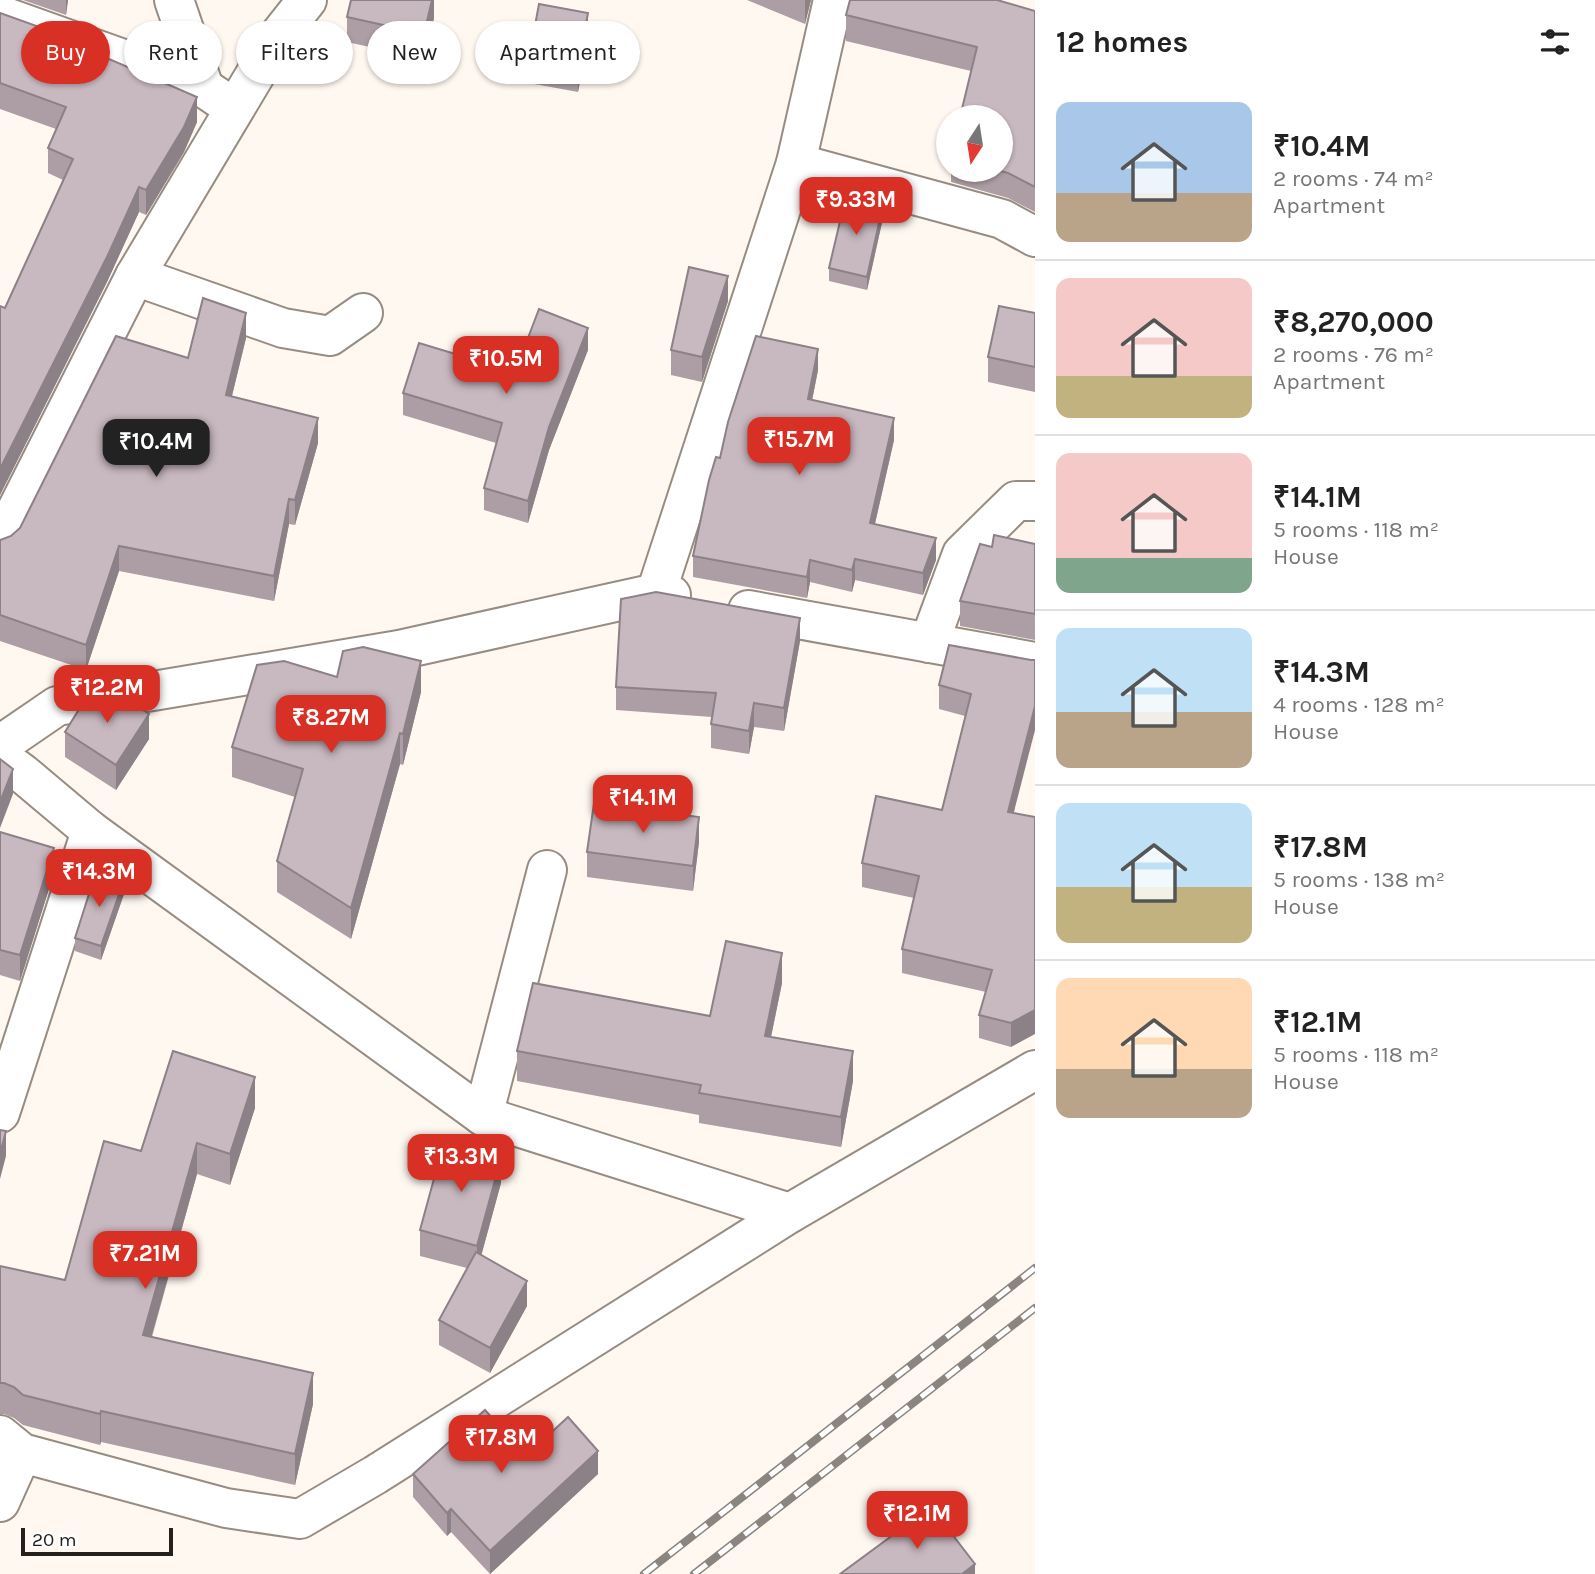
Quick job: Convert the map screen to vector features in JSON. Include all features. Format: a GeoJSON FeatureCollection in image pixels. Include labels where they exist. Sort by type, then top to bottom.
{"type":"FeatureCollection","features":[{"type":"Feature","properties":{"kind":"street"},"geometry":{"type":"LineString","coordinates":[[174,0],[219,98]]}},
{"type":"Feature","properties":{"kind":"street"},"geometry":{"type":"LineString","coordinates":[[0,543],[135,276],[219,98],[277,38],[307,0]]}},
{"type":"Feature","properties":{"kind":"street"},"geometry":{"type":"LineString","coordinates":[[656,593],[796,163],[832,0]]}},
{"type":"Feature","properties":{"kind":"street"},"geometry":{"type":"LineString","coordinates":[[0,15],[219,98]]}},
{"type":"Feature","properties":{"kind":"street"},"geometry":{"type":"LineString","coordinates":[[796,163],[1002,219],[1035,237]]}},
{"type":"Feature","properties":{"kind":"street"},"geometry":{"type":"LineString","coordinates":[[135,276],[283,328],[330,336],[363,313]]}},
{"type":"Feature","properties":{"kind":"street"},"geometry":{"type":"LineString","coordinates":[[929,643],[962,554],[1016,502],[1035,501]]}},
{"type":"Feature","properties":{"kind":"street"},"geometry":{"type":"LineString","coordinates":[[0,745],[57,706],[399,650],[656,593],[1035,662]]}},
{"type":"Feature","properties":{"kind":"street"},"geometry":{"type":"LineString","coordinates":[[0,757],[22,772],[91,831],[483,1116],[790,1213]]}},
{"type":"Feature","properties":{"kind":"street"},"geometry":{"type":"LineString","coordinates":[[0,1113],[91,831]]}},
{"type":"Feature","properties":{"kind":"street"},"geometry":{"type":"LineString","coordinates":[[483,1116],[547,870]]}},
{"type":"Feature","properties":{"kind":"street"},"geometry":{"type":"LineString","coordinates":[[0,1502],[11,1444],[226,1508],[300,1519],[386,1468],[790,1213],[1035,1070]]}},
{"type":"Feature","properties":{"kind":"building"},"geometry":{"type":"Polygon","coordinates":[[[351,0],[432,0],[427,21],[367,21],[347,17],[351,0]]]}},
{"type":"Feature","properties":{"kind":"building"},"geometry":{"type":"Polygon","coordinates":[[[850,0],[997,0],[1035,11],[1035,187],[1013,176],[1013,105],[963,105],[977,47],[846,15],[850,0]]]}},
{"type":"Feature","properties":{"kind":"building"},"geometry":{"type":"Polygon","coordinates":[[[539,4],[588,13],[587,21],[536,21],[539,4]]]}},
{"type":"Feature","properties":{"kind":"building"},"geometry":{"type":"Polygon","coordinates":[[[0,13],[22,21],[21,84],[110,84],[110,59],[124,65],[124,84],[167,84],[197,97],[184,127],[146,190],[139,187],[107,257],[0,469],[0,306],[5,308],[73,159],[48,148],[66,107],[0,83],[0,13]]]}},
{"type":"Feature","properties":{"kind":"building"},"geometry":{"type":"Polygon","coordinates":[[[846,196],[883,205],[867,277],[829,268],[846,196]]]}},
{"type":"Feature","properties":{"kind":"building"},"geometry":{"type":"Polygon","coordinates":[[[689,267],[728,276],[702,357],[671,350],[689,267]]]}},
{"type":"Feature","properties":{"kind":"building"},"geometry":{"type":"Polygon","coordinates":[[[203,298],[246,313],[226,395],[318,418],[295,500],[289,499],[274,576],[119,546],[86,645],[0,615],[0,540],[11,536],[20,528],[116,336],[188,358],[203,298]]]}},
{"type":"Feature","properties":{"kind":"building"},"geometry":{"type":"Polygon","coordinates":[[[999,306],[1035,313],[1035,367],[988,357],[999,306]]]}},
{"type":"Feature","properties":{"kind":"building"},"geometry":{"type":"Polygon","coordinates":[[[539,309],[588,328],[549,427],[528,501],[484,488],[502,423],[403,393],[419,343],[515,372],[539,309]]]}},
{"type":"Feature","properties":{"kind":"building"},"geometry":{"type":"Polygon","coordinates":[[[756,336],[818,349],[808,399],[894,418],[870,523],[936,538],[923,573],[855,559],[852,570],[810,560],[807,577],[693,556],[709,480],[716,457],[720,458],[728,422],[756,336]]]}},
{"type":"Feature","properties":{"kind":"building"},"geometry":{"type":"Polygon","coordinates":[[[994,535],[1035,544],[1035,614],[960,601],[980,544],[992,547],[994,535]]]}},
{"type":"Feature","properties":{"kind":"building"},"geometry":{"type":"Polygon","coordinates":[[[656,592],[800,618],[784,708],[754,703],[749,731],[711,724],[716,693],[616,687],[621,599],[656,592]]]}},
{"type":"Feature","properties":{"kind":"building"},"geometry":{"type":"Polygon","coordinates":[[[949,645],[1035,660],[1035,706],[1008,812],[1035,817],[1035,1010],[1011,1023],[979,1015],[992,970],[902,949],[919,876],[862,863],[876,796],[942,810],[971,694],[939,685],[949,645]]]}},
{"type":"Feature","properties":{"kind":"building"},"geometry":{"type":"Polygon","coordinates":[[[363,647],[421,661],[403,734],[400,733],[351,908],[277,861],[303,769],[232,747],[257,665],[284,661],[337,677],[343,651],[363,647]]]}},
{"type":"Feature","properties":{"kind":"building"},"geometry":{"type":"Polygon","coordinates":[[[117,693],[149,714],[116,765],[65,732],[86,698],[117,693]]]}},
{"type":"Feature","properties":{"kind":"building"},"geometry":{"type":"Polygon","coordinates":[[[0,759],[13,769],[0,802],[0,759]]]}},
{"type":"Feature","properties":{"kind":"building"},"geometry":{"type":"Polygon","coordinates":[[[594,803],[699,817],[693,866],[587,852],[594,803]]]}},
{"type":"Feature","properties":{"kind":"building"},"geometry":{"type":"Polygon","coordinates":[[[0,832],[54,848],[20,955],[0,950],[0,832]]]}},
{"type":"Feature","properties":{"kind":"building"},"geometry":{"type":"Polygon","coordinates":[[[96,872],[124,880],[101,946],[75,938],[96,872]]]}},
{"type":"Feature","properties":{"kind":"building"},"geometry":{"type":"Polygon","coordinates":[[[726,941],[782,953],[765,1036],[853,1051],[841,1117],[699,1093],[701,1085],[517,1051],[533,983],[710,1016],[726,941]]]}},
{"type":"Feature","properties":{"kind":"building"},"geometry":{"type":"Polygon","coordinates":[[[173,1051],[255,1077],[230,1154],[197,1143],[143,1335],[313,1373],[295,1454],[101,1411],[100,1414],[23,1395],[14,1387],[0,1383],[0,1266],[65,1280],[104,1141],[141,1151],[173,1051]]]}},
{"type":"Feature","properties":{"kind":"building"},"geometry":{"type":"Polygon","coordinates":[[[0,1130],[6,1131],[0,1154],[0,1130]]]}},
{"type":"Feature","properties":{"kind":"building"},"geometry":{"type":"Polygon","coordinates":[[[444,1142],[501,1158],[477,1246],[420,1230],[444,1142]]]}},
{"type":"Feature","properties":{"kind":"building"},"geometry":{"type":"Polygon","coordinates":[[[476,1252],[527,1281],[490,1348],[439,1320],[476,1252]]]}},
{"type":"Feature","properties":{"kind":"building"},"geometry":{"type":"Polygon","coordinates":[[[485,1410],[526,1456],[568,1417],[598,1451],[490,1551],[451,1509],[447,1513],[413,1474],[485,1410]]]}},
{"type":"Feature","properties":{"kind":"building"},"geometry":{"type":"Polygon","coordinates":[[[931,1507],[975,1564],[962,1574],[840,1574],[931,1507]]]}},
{"type":"Feature","properties":{"kind":"railway"},"geometry":{"type":"LineString","coordinates":[[644,1574],[1035,1268]]}},
{"type":"Feature","properties":{"kind":"railway"},"geometry":{"type":"LineString","coordinates":[[694,1574],[1035,1308]]}}]}
